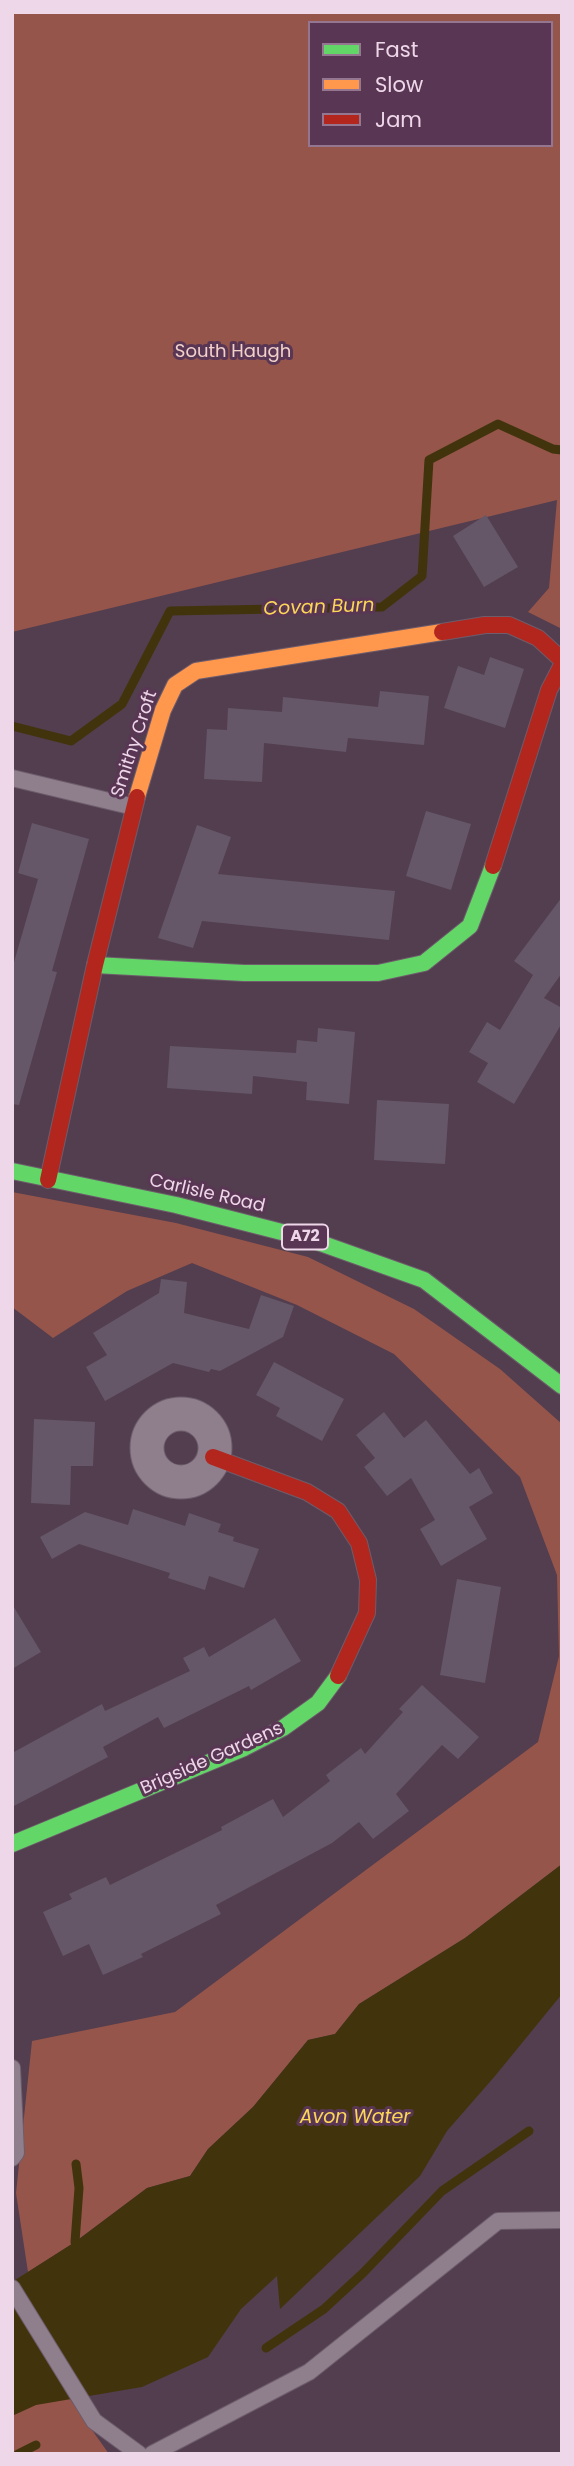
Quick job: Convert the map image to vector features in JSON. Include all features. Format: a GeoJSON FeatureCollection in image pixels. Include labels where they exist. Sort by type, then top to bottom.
{"type":"FeatureCollection","features":[{"type":"Feature","properties":{"kind":"street","name":"Smithy Croft"},"geometry":{"type":"LineString","coordinates":[[48,1180],[95,965],[134,807],[163,710],[175,685],[197,671],[485,625],[509,625],[538,638],[562,663],[549,690],[488,883],[470,926],[424,963],[378,973],[244,973],[95,965]]}},
{"type":"Feature","properties":{"kind":"street","name":"Carlisle Road"},"geometry":{"type":"LineString","coordinates":[[12,1171],[176,1205],[309,1238],[424,1280],[562,1386]]}},
{"type":"Feature","properties":{"kind":"street","name":"Brigside Gardens"},"geometry":{"type":"LineString","coordinates":[[12,1844],[244,1748],[283,1728],[318,1703],[337,1681],[367,1613],[368,1580],[359,1544],[338,1511],[307,1492],[213,1457]]}},
{"type":"Feature","properties":{"kind":"lane"},"geometry":{"type":"LineString","coordinates":[[12,778],[134,807]]}},
{"type":"Feature","properties":{"kind":"lane"},"geometry":{"type":"LineString","coordinates":[[12,2068],[16,2153],[12,2158]]}},
{"type":"Feature","properties":{"kind":"lane"},"geometry":{"type":"LineString","coordinates":[[152,2454],[309,2372],[498,2221],[562,2220]]}},
{"type":"Feature","properties":{"kind":"lane"},"geometry":{"type":"LineString","coordinates":[[12,2288],[94,2421],[139,2454]]}},
{"type":"Feature","properties":{"kind":"green space","name":"South Haugh"},"geometry":{"type":"Polygon","coordinates":[[[12,12],[562,12],[562,629],[528,612],[549,588],[557,500],[12,632],[12,12]]]}},
{"type":"Feature","properties":{"kind":"green space"},"geometry":{"type":"Polygon","coordinates":[[[12,1192],[176,1223],[308,1257],[414,1309],[500,1369],[562,1424],[562,1864],[465,1938],[359,2004],[335,2034],[308,2040],[253,2107],[208,2149],[190,2176],[147,2188],[75,2242],[28,2272],[16,2193],[32,2041],[175,2012],[538,1742],[559,1656],[557,1575],[520,1477],[394,1354],[297,1305],[192,1263],[127,1291],[53,1338],[12,1307],[12,1192]]]}},
{"type":"Feature","properties":{"kind":"green space"},"geometry":{"type":"Polygon","coordinates":[[[12,2317],[109,2454],[12,2454],[12,2317]]]}},
{"type":"Feature","properties":{"kind":"water","name":"Avon Water"},"geometry":{"type":"Polygon","coordinates":[[[562,1864],[562,1994],[447,2131],[420,2176],[280,2309],[277,2276],[241,2309],[208,2357],[142,2387],[36,2405],[12,2416],[12,2282],[75,2242],[147,2188],[190,2176],[208,2149],[253,2107],[308,2040],[335,2034],[359,2004],[465,1938],[562,1864]]]}},
{"type":"Feature","properties":{"kind":"building"},"geometry":{"type":"Polygon","coordinates":[[[486,515],[518,567],[484,587],[453,536],[486,515]]]}},
{"type":"Feature","properties":{"kind":"building"},"geometry":{"type":"Polygon","coordinates":[[[490,657],[524,669],[505,728],[444,708],[458,666],[484,675],[490,657]]]}},
{"type":"Feature","properties":{"kind":"building"},"geometry":{"type":"Polygon","coordinates":[[[380,691],[429,696],[424,745],[348,738],[346,752],[264,743],[262,782],[204,779],[207,729],[227,730],[228,708],[282,712],[283,697],[378,707],[380,691]]]}},
{"type":"Feature","properties":{"kind":"building"},"geometry":{"type":"Polygon","coordinates":[[[426,811],[471,824],[451,890],[406,876],[426,811]]]}},
{"type":"Feature","properties":{"kind":"building"},"geometry":{"type":"Polygon","coordinates":[[[32,823],[89,839],[52,971],[57,972],[19,1105],[12,1104],[12,969],[38,879],[18,873],[32,823]]]}},
{"type":"Feature","properties":{"kind":"building"},"geometry":{"type":"Polygon","coordinates":[[[197,825],[231,837],[218,874],[395,891],[389,940],[202,921],[193,948],[158,938],[197,825]]]}},
{"type":"Feature","properties":{"kind":"building"},"geometry":{"type":"Polygon","coordinates":[[[562,897],[562,973],[544,998],[562,1008],[562,1023],[514,1104],[477,1082],[488,1063],[469,1052],[487,1022],[500,1030],[533,975],[514,961],[562,897]]]}},
{"type":"Feature","properties":{"kind":"building"},"geometry":{"type":"Polygon","coordinates":[[[318,1028],[355,1032],[349,1104],[306,1100],[307,1082],[253,1076],[252,1094],[167,1088],[170,1046],[296,1053],[297,1040],[317,1042],[318,1028]]]}},
{"type":"Feature","properties":{"kind":"building"},"geometry":{"type":"Polygon","coordinates":[[[377,1100],[449,1104],[445,1164],[374,1160],[377,1100]]]}},
{"type":"Feature","properties":{"kind":"building"},"geometry":{"type":"Polygon","coordinates":[[[161,1279],[187,1282],[184,1313],[249,1329],[261,1295],[294,1306],[283,1337],[220,1371],[211,1369],[209,1372],[173,1363],[105,1401],[86,1367],[107,1355],[93,1333],[159,1293],[161,1279]]]}},
{"type":"Feature","properties":{"kind":"building"},"geometry":{"type":"Polygon","coordinates":[[[274,1362],[344,1399],[322,1441],[276,1416],[280,1408],[256,1395],[274,1362]]]}},
{"type":"Feature","properties":{"kind":"building"},"geometry":{"type":"Polygon","coordinates":[[[384,1412],[404,1438],[426,1420],[470,1474],[479,1468],[493,1493],[469,1507],[487,1539],[441,1566],[420,1529],[435,1520],[411,1478],[387,1496],[364,1467],[375,1458],[356,1435],[384,1412]]]}},
{"type":"Feature","properties":{"kind":"building"},"geometry":{"type":"Polygon","coordinates":[[[34,1419],[95,1422],[93,1466],[71,1466],[70,1505],[31,1503],[34,1419]]]}},
{"type":"Feature","properties":{"kind":"building"},"geometry":{"type":"Polygon","coordinates":[[[133,1509],[185,1526],[189,1513],[221,1524],[218,1532],[234,1537],[233,1541],[259,1549],[244,1588],[209,1576],[205,1590],[168,1578],[170,1573],[79,1544],[52,1559],[40,1537],[85,1512],[128,1525],[133,1509]]]}},
{"type":"Feature","properties":{"kind":"building"},"geometry":{"type":"Polygon","coordinates":[[[457,1579],[501,1587],[485,1683],[440,1675],[457,1579]]]}},
{"type":"Feature","properties":{"kind":"building"},"geometry":{"type":"Polygon","coordinates":[[[12,1604],[41,1652],[12,1669],[12,1604]]]}},
{"type":"Feature","properties":{"kind":"building"},"geometry":{"type":"Polygon","coordinates":[[[275,1618],[301,1661],[251,1690],[249,1686],[164,1728],[158,1717],[103,1747],[108,1757],[12,1807],[12,1753],[102,1704],[105,1711],[190,1671],[183,1658],[204,1647],[209,1657],[275,1618]]]}},
{"type":"Feature","properties":{"kind":"building"},"geometry":{"type":"Polygon","coordinates":[[[422,1685],[479,1737],[458,1759],[442,1745],[396,1794],[409,1811],[373,1839],[359,1822],[332,1843],[216,1905],[221,1914],[141,1954],[143,1957],[103,1975],[89,1944],[63,1956],[43,1912],[72,1899],[69,1894],[106,1877],[110,1885],[222,1830],[221,1827],[273,1799],[283,1817],[330,1781],[326,1775],[361,1748],[365,1754],[403,1712],[399,1709],[422,1685]]]}},
{"type":"Feature","properties":{"kind":"waterway","name":"Covan Burn"},"geometry":{"type":"LineString","coordinates":[[12,726],[71,741],[122,704],[170,611],[382,607],[422,576],[429,460],[498,424],[553,449],[562,450]]}},
{"type":"Feature","properties":{"kind":"waterway"},"geometry":{"type":"LineString","coordinates":[[266,2348],[324,2309],[363,2273],[442,2191],[529,2131]]}},
{"type":"Feature","properties":{"kind":"waterway"},"geometry":{"type":"LineString","coordinates":[[75,2242],[79,2188],[76,2164]]}},
{"type":"Feature","properties":{"kind":"waterway"},"geometry":{"type":"LineString","coordinates":[[18,2454],[36,2445]]}},
{"type":"Feature","properties":{"kind":"traffic: fast"},"geometry":{"type":"LineString","coordinates":[[95,965],[244,973],[378,973],[424,963],[470,926],[493,866]]}},
{"type":"Feature","properties":{"kind":"traffic: fast"},"geometry":{"type":"LineString","coordinates":[[12,1171],[176,1205],[309,1239],[424,1280],[562,1386]]}},
{"type":"Feature","properties":{"kind":"traffic: fast"},"geometry":{"type":"LineString","coordinates":[[12,1844],[244,1748],[283,1728],[318,1703],[338,1676]]}},
{"type":"Feature","properties":{"kind":"traffic: slow"},"geometry":{"type":"LineString","coordinates":[[137,797],[163,710],[175,685],[196,671],[442,632]]}},
{"type":"Feature","properties":{"kind":"traffic: jam"},"geometry":{"type":"LineString","coordinates":[[442,632],[485,625],[509,625],[538,638],[562,660]]}},
{"type":"Feature","properties":{"kind":"traffic: jam"},"geometry":{"type":"LineString","coordinates":[[493,866],[549,690],[562,665]]}},
{"type":"Feature","properties":{"kind":"traffic: jam"},"geometry":{"type":"LineString","coordinates":[[48,1180],[95,965],[137,797]]}},
{"type":"Feature","properties":{"kind":"traffic: jam"},"geometry":{"type":"LineString","coordinates":[[213,1457],[307,1492],[338,1511],[359,1543],[368,1580],[367,1613],[338,1676]]}}]}
